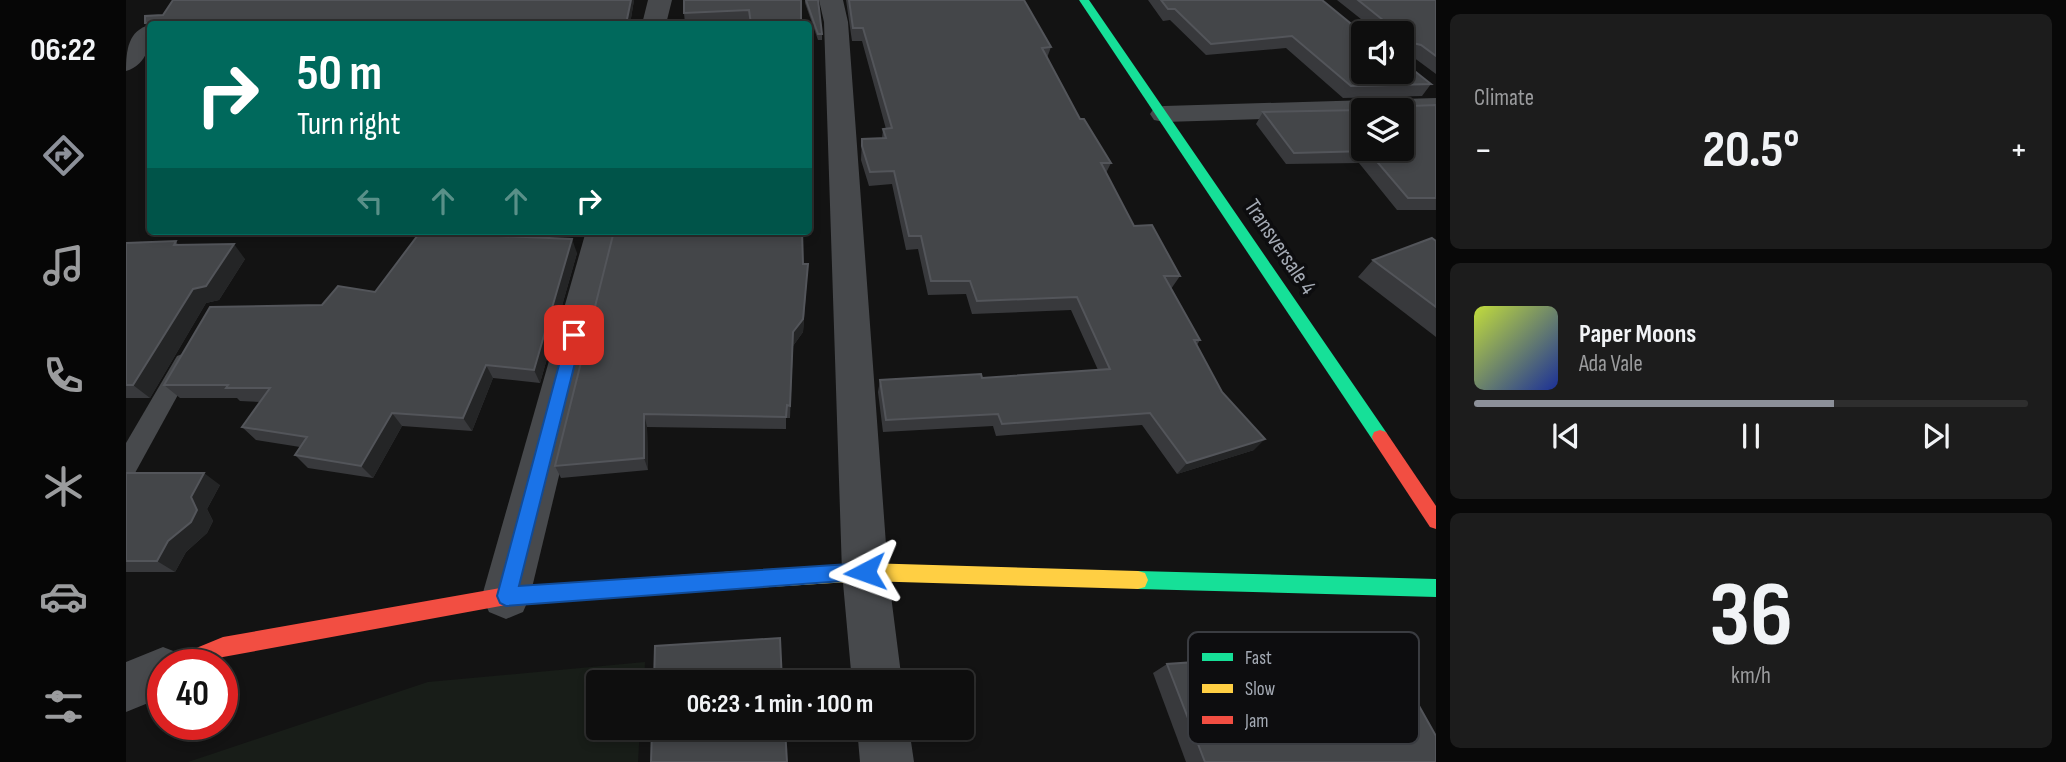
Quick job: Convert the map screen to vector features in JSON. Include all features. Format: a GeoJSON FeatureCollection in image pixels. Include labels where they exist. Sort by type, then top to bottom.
{"type":"FeatureCollection","features":[{"type":"Feature","properties":{"kind":"street"},"geometry":{"type":"LineString","coordinates":[[655,21],[660,0]]}},
{"type":"Feature","properties":{"kind":"street"},"geometry":{"type":"LineString","coordinates":[[831,0],[836,22],[865,572],[876,670]]}},
{"type":"Feature","properties":{"kind":"street","name":"Transversale 4"},"geometry":{"type":"LineString","coordinates":[[1084,0],[1164,114],[1436,522]]}},
{"type":"Feature","properties":{"kind":"street"},"geometry":{"type":"LineString","coordinates":[[126,63],[147,37]]}},
{"type":"Feature","properties":{"kind":"street"},"geometry":{"type":"LineString","coordinates":[[1164,114],[1433,94]]}},
{"type":"Feature","properties":{"kind":"street"},"geometry":{"type":"LineString","coordinates":[[506,596],[600,235]]}},
{"type":"Feature","properties":{"kind":"street"},"geometry":{"type":"LineString","coordinates":[[216,649],[506,596],[865,572],[1436,588]]}},
{"type":"Feature","properties":{"kind":"street"},"geometry":{"type":"LineString","coordinates":[[126,687],[147,678]]}},
{"type":"Feature","properties":{"kind":"street"},"geometry":{"type":"LineString","coordinates":[[884,740],[887,762]]}},
{"type":"Feature","properties":{"kind":"lane"},"geometry":{"type":"LineString","coordinates":[[126,465],[194,346]]}},
{"type":"Feature","properties":{"kind":"shaded area"},"geometry":{"type":"Polygon","coordinates":[[[645,662],[645,670],[586,670],[586,740],[639,740],[638,762],[188,762],[428,682],[645,662]]]}},
{"type":"Feature","properties":{"kind":"building"},"geometry":{"type":"Polygon","coordinates":[[[173,0],[631,0],[627,21],[145,23],[145,16],[163,15],[173,0]]]}},
{"type":"Feature","properties":{"kind":"building"},"geometry":{"type":"Polygon","coordinates":[[[684,0],[801,0],[801,21],[751,21],[749,10],[684,13],[684,0]]]}},
{"type":"Feature","properties":{"kind":"building"},"geometry":{"type":"Polygon","coordinates":[[[806,0],[818,0],[822,34],[818,34],[806,0]]]}},
{"type":"Feature","properties":{"kind":"building"},"geometry":{"type":"Polygon","coordinates":[[[849,0],[1024,0],[1051,47],[1042,48],[1080,119],[1084,119],[1111,163],[1101,163],[1134,226],[1152,225],[1180,276],[1164,276],[1200,340],[1194,340],[1222,392],[1265,439],[1187,463],[1150,413],[1002,424],[998,414],[886,420],[880,380],[981,374],[982,378],[1110,369],[1077,297],[977,301],[970,281],[931,281],[921,236],[909,236],[894,171],[870,172],[862,146],[862,139],[886,138],[883,129],[892,128],[863,28],[853,28],[849,0]]]}},
{"type":"Feature","properties":{"kind":"building"},"geometry":{"type":"Polygon","coordinates":[[[1161,0],[1322,0],[1351,24],[1351,84],[1414,84],[1414,71],[1431,84],[1351,86],[1292,36],[1211,44],[1175,9],[1168,9],[1161,0]]]}},
{"type":"Feature","properties":{"kind":"building"},"geometry":{"type":"Polygon","coordinates":[[[1358,0],[1436,0],[1436,56],[1414,43],[1414,21],[1383,21],[1358,0]]]}},
{"type":"Feature","properties":{"kind":"building"},"geometry":{"type":"Polygon","coordinates":[[[1436,105],[1436,198],[1408,198],[1377,161],[1414,161],[1414,106],[1436,105]]]}},
{"type":"Feature","properties":{"kind":"building"},"geometry":{"type":"Polygon","coordinates":[[[1351,110],[1351,151],[1294,153],[1263,112],[1351,110]]]}},
{"type":"Feature","properties":{"kind":"building"},"geometry":{"type":"Polygon","coordinates":[[[418,235],[501,235],[572,239],[534,370],[486,365],[463,418],[392,413],[361,466],[295,455],[307,437],[242,427],[270,388],[164,385],[210,307],[322,305],[338,286],[375,292],[418,235]]]}},
{"type":"Feature","properties":{"kind":"building"},"geometry":{"type":"Polygon","coordinates":[[[613,235],[802,235],[803,264],[808,264],[803,319],[793,332],[790,406],[787,405],[786,417],[644,414],[644,458],[555,466],[613,235]]]}},
{"type":"Feature","properties":{"kind":"building"},"geometry":{"type":"Polygon","coordinates":[[[1432,238],[1436,241],[1436,307],[1373,260],[1432,238]]]}},
{"type":"Feature","properties":{"kind":"building"},"geometry":{"type":"Polygon","coordinates":[[[176,241],[174,245],[234,244],[206,286],[193,289],[133,385],[126,385],[126,243],[176,241]]]}},
{"type":"Feature","properties":{"kind":"building"},"geometry":{"type":"Polygon","coordinates":[[[126,473],[204,473],[191,497],[197,510],[191,522],[168,541],[157,561],[126,561],[126,473]]]}},
{"type":"Feature","properties":{"kind":"building"},"geometry":{"type":"Polygon","coordinates":[[[780,638],[781,670],[654,670],[655,646],[780,638]]]}},
{"type":"Feature","properties":{"kind":"building"},"geometry":{"type":"Polygon","coordinates":[[[1188,663],[1188,718],[1167,664],[1188,663]]]}},
{"type":"Feature","properties":{"kind":"building"},"geometry":{"type":"Polygon","coordinates":[[[1419,706],[1436,736],[1436,762],[1205,762],[1198,744],[1419,744],[1419,706]]]}},
{"type":"Feature","properties":{"kind":"building"},"geometry":{"type":"Polygon","coordinates":[[[652,740],[786,740],[787,762],[651,762],[652,740]]]}},
{"type":"Feature","properties":{"kind":"traffic: fast"},"geometry":{"type":"LineString","coordinates":[[1084,0],[1380,437]]}},
{"type":"Feature","properties":{"kind":"traffic: fast"},"geometry":{"type":"LineString","coordinates":[[1138,580],[1436,588]]}},
{"type":"Feature","properties":{"kind":"traffic: slow"},"geometry":{"type":"LineString","coordinates":[[723,581],[865,572],[1138,580]]}},
{"type":"Feature","properties":{"kind":"traffic: jam"},"geometry":{"type":"LineString","coordinates":[[1380,437],[1436,521]]}},
{"type":"Feature","properties":{"kind":"traffic: jam"},"geometry":{"type":"LineString","coordinates":[[218,649],[506,596],[723,581]]}},
{"type":"Feature","properties":{"kind":"route"},"geometry":{"type":"LineString","coordinates":[[574,335],[506,596],[865,572]]}}]}
